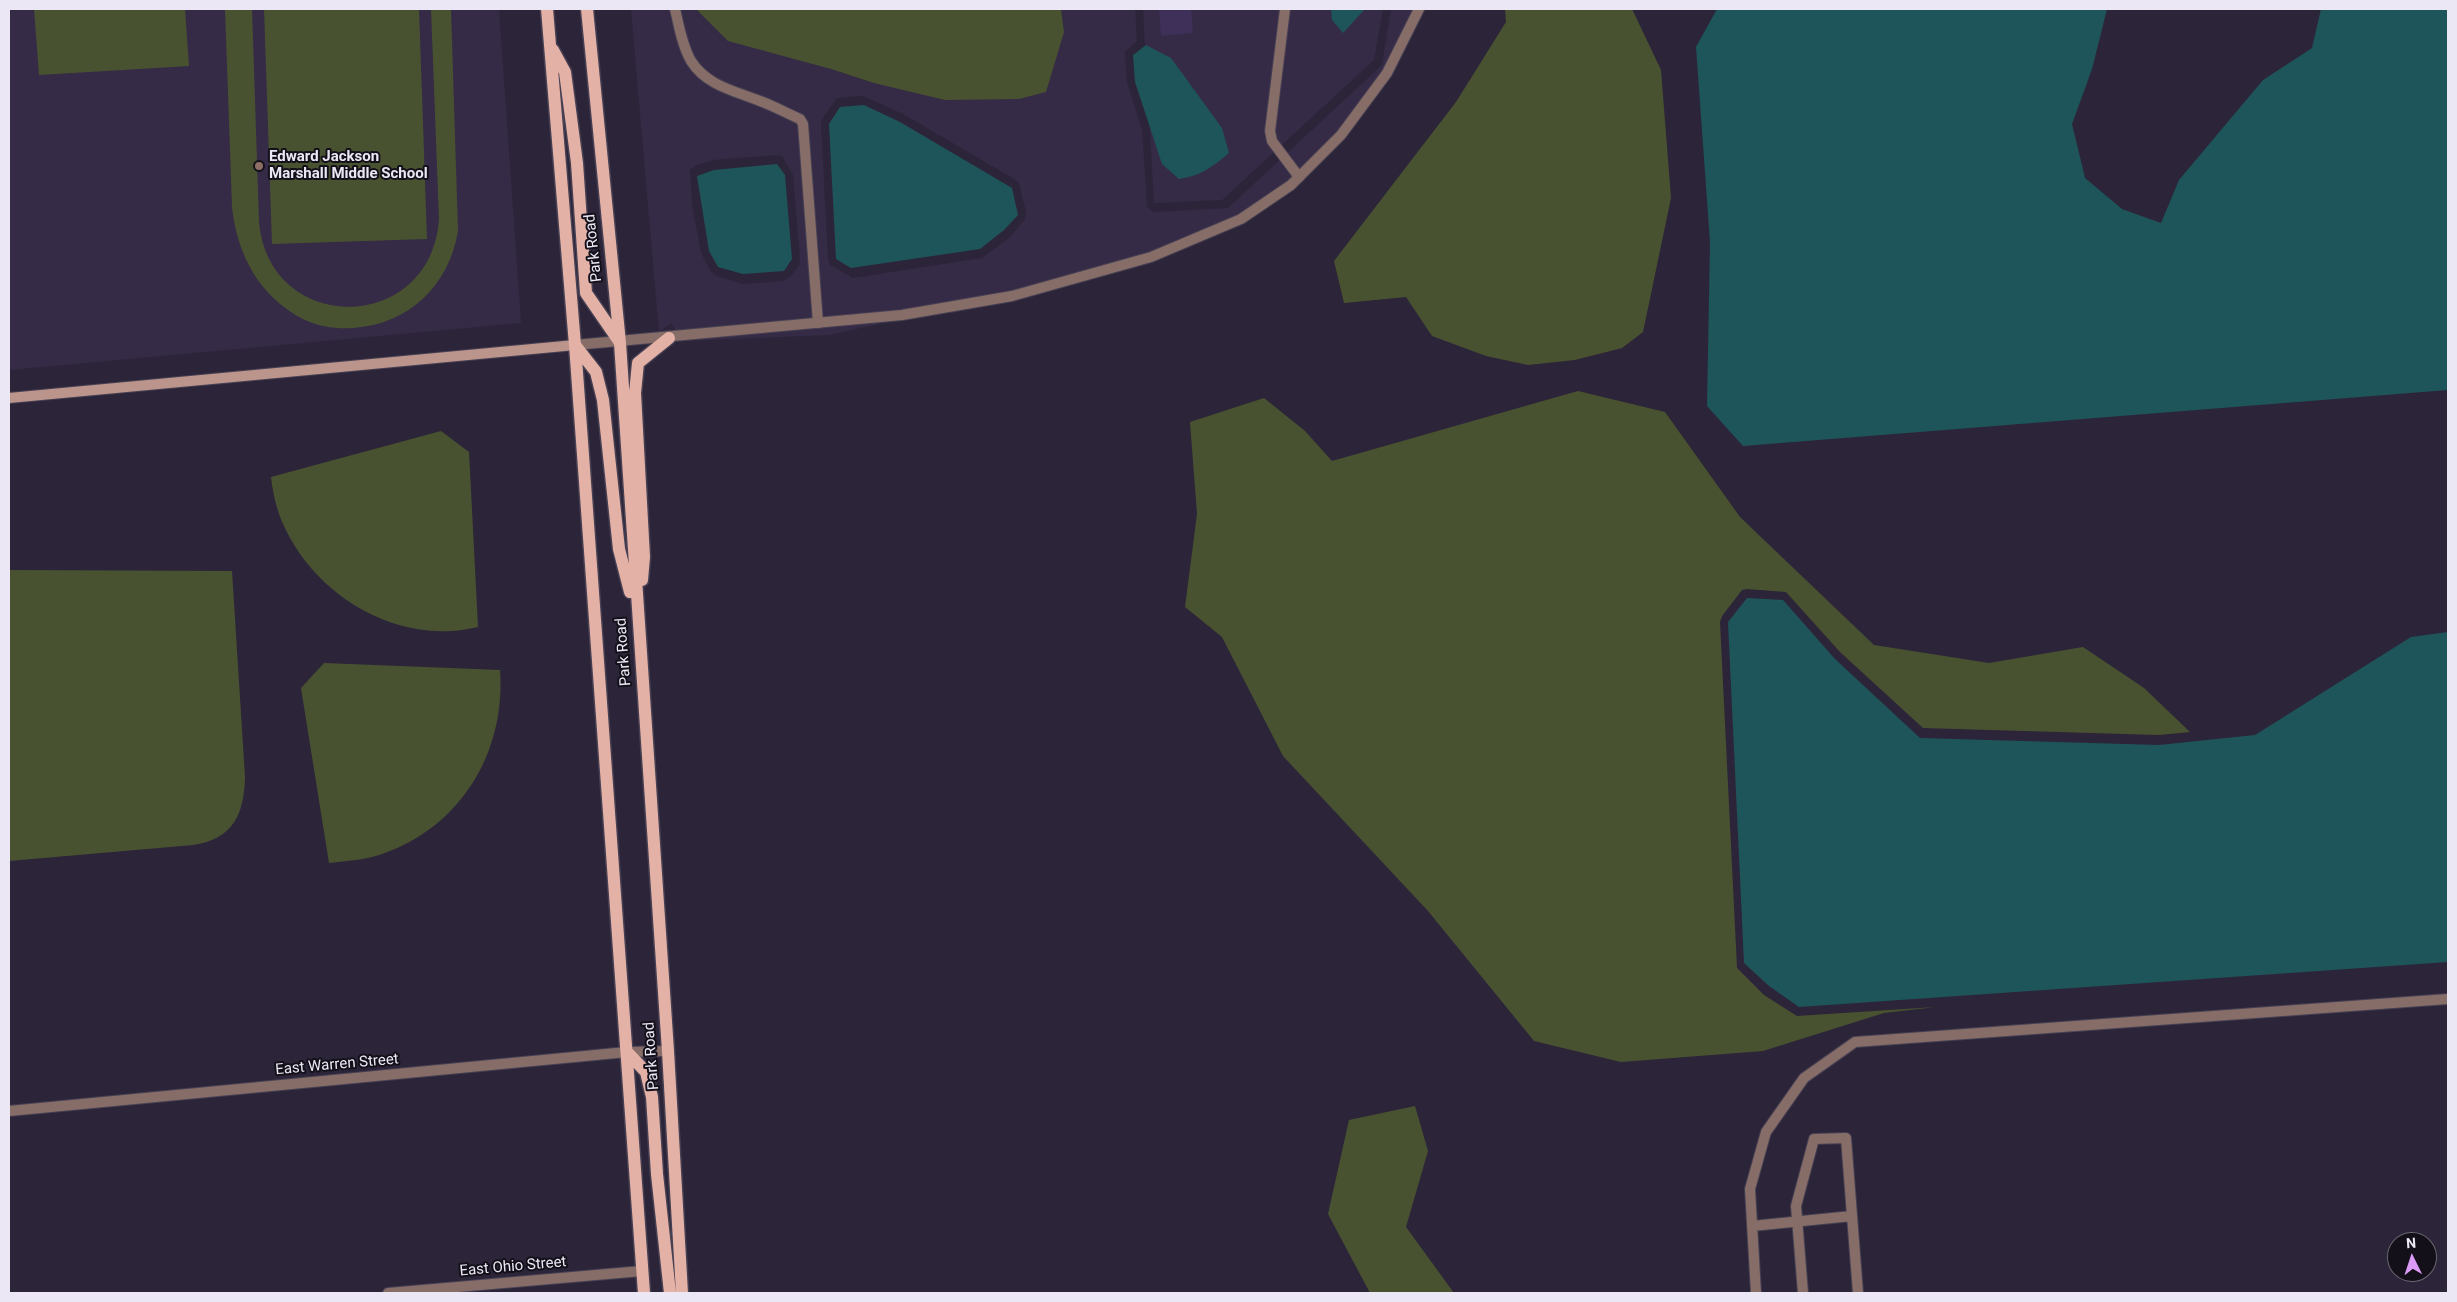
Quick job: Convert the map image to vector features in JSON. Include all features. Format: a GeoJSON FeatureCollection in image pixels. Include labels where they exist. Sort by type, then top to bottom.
{"type":"FeatureCollection","features":[{"type":"Feature","properties":{"kind":"main road","name":"Park Road"},"geometry":{"type":"LineString","coordinates":[[547,9],[575,345],[644,1293]]}},
{"type":"Feature","properties":{"kind":"main road","name":"Park Road"},"geometry":{"type":"LineString","coordinates":[[587,9],[620,343],[668,1051],[682,1293]]}},
{"type":"Feature","properties":{"kind":"main road"},"geometry":{"type":"LineString","coordinates":[[550,45],[564,72],[577,163],[586,293],[620,343]]}},
{"type":"Feature","properties":{"kind":"main road"},"geometry":{"type":"LineString","coordinates":[[638,623],[644,557],[635,393],[638,363],[669,338]]}},
{"type":"Feature","properties":{"kind":"main road"},"geometry":{"type":"LineString","coordinates":[[575,345],[596,372],[603,400],[619,549],[638,623]]}},
{"type":"Feature","properties":{"kind":"main road"},"geometry":{"type":"LineString","coordinates":[[627,1052],[646,1072],[652,1097],[657,1174],[670,1293]]}},
{"type":"Feature","properties":{"kind":"street"},"geometry":{"type":"LineString","coordinates":[[675,9],[683,43],[692,62],[703,74],[716,85],[800,119],[803,124],[818,323]]}},
{"type":"Feature","properties":{"kind":"street"},"geometry":{"type":"LineString","coordinates":[[1285,9],[1270,131],[1272,141],[1299,177]]}},
{"type":"Feature","properties":{"kind":"street"},"geometry":{"type":"LineString","coordinates":[[9,398],[575,345],[620,343],[818,323],[902,314],[1012,296],[1152,257],[1241,219],[1299,177],[1341,135],[1387,72],[1419,9]]}},
{"type":"Feature","properties":{"kind":"street"},"geometry":{"type":"LineString","coordinates":[[1756,1293],[1750,1188],[1766,1132],[1804,1078],[1855,1042],[2448,999]]}},
{"type":"Feature","properties":{"kind":"street","name":"East Warren Street"},"geometry":{"type":"LineString","coordinates":[[9,1111],[627,1052],[668,1051]]}},
{"type":"Feature","properties":{"kind":"street"},"geometry":{"type":"LineString","coordinates":[[1803,1293],[1796,1206],[1814,1139],[1846,1138],[1858,1293]]}},
{"type":"Feature","properties":{"kind":"street"},"geometry":{"type":"LineString","coordinates":[[1752,1226],[1852,1216]]}},
{"type":"Feature","properties":{"kind":"street","name":"East Ohio Street"},"geometry":{"type":"LineString","coordinates":[[388,1293],[642,1271]]}},
{"type":"Feature","properties":{"kind":"shaded area","name":"Edward Jackson Marshall Middle School"},"geometry":{"type":"Polygon","coordinates":[[[9,9],[499,9],[521,323],[9,370],[9,9]]]}},
{"type":"Feature","properties":{"kind":"shaded area"},"geometry":{"type":"Polygon","coordinates":[[[34,9],[185,9],[189,66],[39,75],[34,9]]]}},
{"type":"Feature","properties":{"kind":"shaded area"},"geometry":{"type":"Polygon","coordinates":[[[225,9],[252,9],[259,222],[269,259],[290,286],[318,302],[350,307],[381,301],[409,284],[429,257],[439,219],[431,9],[451,9],[458,231],[446,268],[424,298],[409,310],[392,319],[374,325],[353,328],[323,326],[305,320],[289,311],[275,300],[253,273],[239,242],[232,207],[225,9]]]}},
{"type":"Feature","properties":{"kind":"shaded area"},"geometry":{"type":"Polygon","coordinates":[[[264,9],[419,9],[427,239],[272,244],[264,9]]]}},
{"type":"Feature","properties":{"kind":"shaded area"},"geometry":{"type":"Polygon","coordinates":[[[631,9],[695,9],[698,12],[831,69],[874,83],[1064,32],[1061,9],[1135,9],[1137,41],[1125,52],[1127,83],[1142,129],[1147,206],[1155,212],[1228,208],[1382,65],[1391,9],[1417,9],[1363,113],[1282,197],[1106,274],[829,335],[682,341],[671,323],[659,332],[631,9]],[[863,96],[837,98],[822,119],[828,259],[830,265],[853,278],[982,258],[1009,238],[1025,219],[1026,212],[1019,183],[1016,180],[903,114],[863,96]],[[782,156],[713,160],[695,166],[690,170],[692,205],[701,253],[711,272],[716,276],[743,284],[784,281],[790,277],[799,265],[793,175],[782,156]]]}},
{"type":"Feature","properties":{"kind":"shaded area"},"geometry":{"type":"Polygon","coordinates":[[[696,9],[1061,9],[1064,32],[1046,92],[1019,99],[945,100],[874,83],[831,69],[728,41],[696,9]]]}},
{"type":"Feature","properties":{"kind":"shaded area"},"geometry":{"type":"Polygon","coordinates":[[[1143,9],[1383,9],[1374,60],[1222,200],[1154,203],[1143,9]]]}},
{"type":"Feature","properties":{"kind":"shaded area"},"geometry":{"type":"Polygon","coordinates":[[[1331,9],[1365,9],[1343,33],[1332,20],[1331,9]]]}},
{"type":"Feature","properties":{"kind":"shaded area"},"geometry":{"type":"Polygon","coordinates":[[[1505,9],[1632,9],[1661,70],[1671,198],[1643,332],[1622,348],[1575,360],[1528,365],[1486,356],[1432,336],[1406,297],[1344,303],[1334,261],[1456,102],[1506,22],[1505,9]]]}},
{"type":"Feature","properties":{"kind":"shaded area"},"geometry":{"type":"Polygon","coordinates":[[[1717,9],[2107,9],[2092,69],[2072,124],[2085,178],[2122,209],[2161,223],[2179,180],[2263,80],[2312,48],[2321,9],[2448,9],[2448,390],[1743,446],[1707,406],[1710,242],[1696,47],[1717,9]]]}},
{"type":"Feature","properties":{"kind":"shaded area"},"geometry":{"type":"Polygon","coordinates":[[[1146,45],[1171,58],[1222,128],[1229,153],[1212,167],[1187,178],[1179,179],[1162,164],[1135,82],[1133,55],[1146,45]]]}},
{"type":"Feature","properties":{"kind":"shaded area"},"geometry":{"type":"Polygon","coordinates":[[[864,105],[900,122],[1012,188],[1018,215],[1004,230],[980,249],[851,268],[836,259],[829,124],[840,107],[864,105]]]}},
{"type":"Feature","properties":{"kind":"shaded area"},"geometry":{"type":"Polygon","coordinates":[[[777,164],[785,175],[792,259],[784,271],[743,274],[718,267],[709,251],[697,176],[714,170],[777,164]]]}},
{"type":"Feature","properties":{"kind":"shaded area"},"geometry":{"type":"Polygon","coordinates":[[[1578,391],[1665,412],[1740,517],[1874,645],[1989,663],[2083,647],[2144,688],[2190,732],[2159,735],[1923,728],[1840,652],[1786,592],[1742,590],[1722,616],[1720,622],[1737,968],[1764,995],[1797,1016],[1936,1007],[1884,1013],[1763,1051],[1621,1062],[1534,1041],[1428,911],[1283,756],[1222,637],[1185,607],[1197,514],[1190,422],[1264,398],[1305,431],[1332,461],[1578,391]]]}},
{"type":"Feature","properties":{"kind":"shaded area"},"geometry":{"type":"Polygon","coordinates":[[[441,431],[469,452],[478,627],[449,631],[420,629],[391,622],[365,611],[340,595],[318,576],[300,553],[285,528],[274,496],[271,477],[441,431]]]}},
{"type":"Feature","properties":{"kind":"shaded area"},"geometry":{"type":"Polygon","coordinates":[[[9,570],[232,571],[245,777],[239,814],[227,831],[207,842],[193,845],[9,861],[9,570]]]}},
{"type":"Feature","properties":{"kind":"shaded area"},"geometry":{"type":"Polygon","coordinates":[[[1747,598],[1783,600],[1835,659],[1920,738],[2159,745],[2255,735],[2411,637],[2448,632],[2448,962],[1799,1007],[1769,986],[1744,963],[1728,622],[1747,598]]]}},
{"type":"Feature","properties":{"kind":"shaded area"},"geometry":{"type":"Polygon","coordinates":[[[324,663],[500,670],[500,700],[495,730],[486,757],[473,783],[456,806],[435,825],[410,842],[376,856],[329,863],[301,688],[324,663]]]}},
{"type":"Feature","properties":{"kind":"shaded area"},"geometry":{"type":"Polygon","coordinates":[[[1415,1106],[1428,1151],[1406,1227],[1454,1293],[1370,1293],[1328,1214],[1349,1120],[1415,1106]]]}},
{"type":"Feature","properties":{"kind":"building"},"geometry":{"type":"Polygon","coordinates":[[[1159,9],[1191,9],[1193,33],[1161,36],[1159,9]]]}},
{"type":"Feature","properties":{"kind":"place","name":"Edward Jackson Marshall Middle School"},"geometry":{"type":"Point","coordinates":[259,166]}}]}
